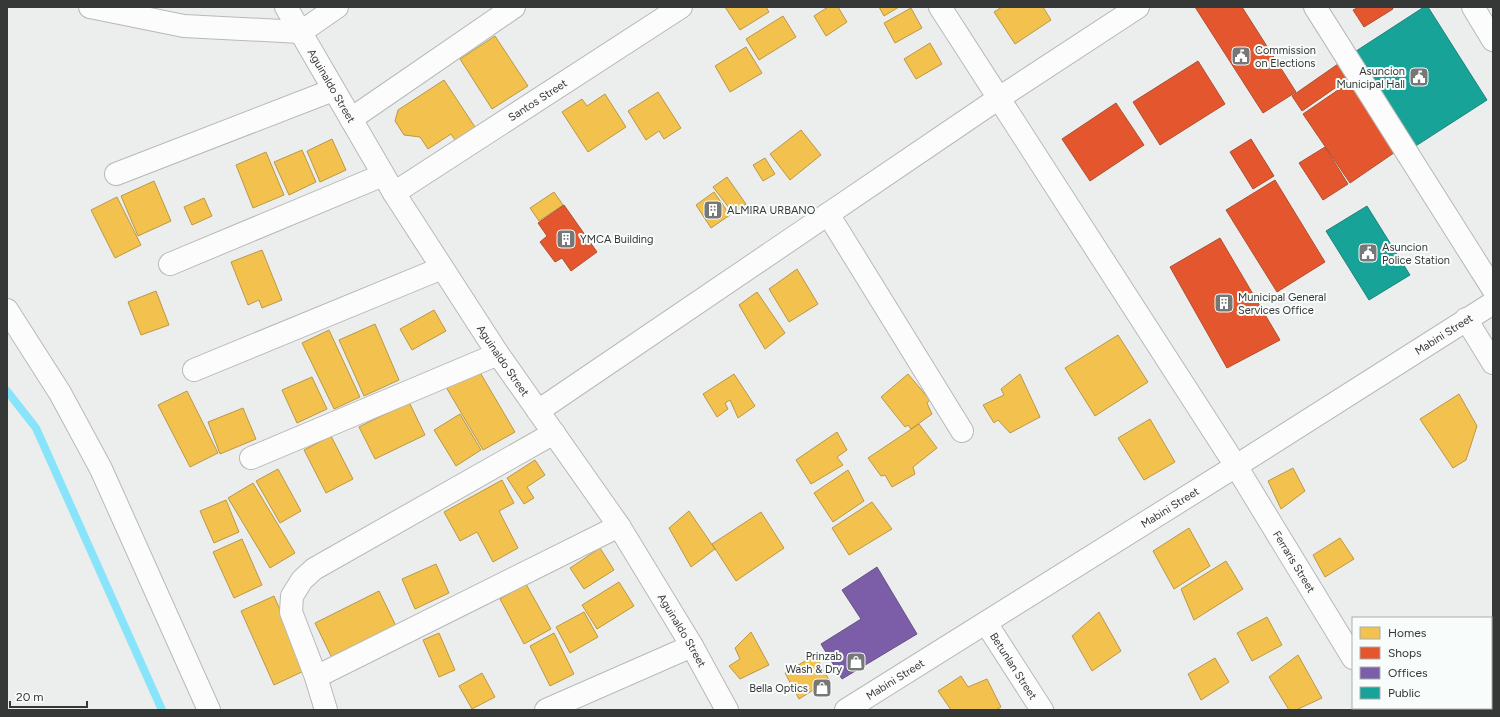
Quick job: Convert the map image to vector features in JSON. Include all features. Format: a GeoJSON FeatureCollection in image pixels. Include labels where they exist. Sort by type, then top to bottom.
{"type":"FeatureCollection","features":[{"type":"Feature","properties":{"kind":"street"},"geometry":{"type":"LineString","coordinates":[[90,7],[184,26],[301,32],[337,7]]}},
{"type":"Feature","properties":{"kind":"street","name":"Aguinaldo Street"},"geometry":{"type":"LineString","coordinates":[[286,7],[394,193],[498,354],[619,526],[692,646],[727,710]]}},
{"type":"Feature","properties":{"kind":"street"},"geometry":{"type":"LineString","coordinates":[[351,119],[514,7]]}},
{"type":"Feature","properties":{"kind":"street","name":"Santos Street"},"geometry":{"type":"LineString","coordinates":[[394,193],[681,7]]}},
{"type":"Feature","properties":{"kind":"street","name":"Ferraris Street"},"geometry":{"type":"LineString","coordinates":[[940,7],[1236,466],[1352,656]]}},
{"type":"Feature","properties":{"kind":"street"},"geometry":{"type":"LineString","coordinates":[[538,411],[999,98],[1138,7]]}},
{"type":"Feature","properties":{"kind":"street"},"geometry":{"type":"LineString","coordinates":[[1315,7],[1493,289]]}},
{"type":"Feature","properties":{"kind":"street"},"geometry":{"type":"LineString","coordinates":[[1473,7],[1493,40]]}},
{"type":"Feature","properties":{"kind":"street"},"geometry":{"type":"LineString","coordinates":[[116,174],[333,90]]}},
{"type":"Feature","properties":{"kind":"street"},"geometry":{"type":"LineString","coordinates":[[170,264],[383,175]]}},
{"type":"Feature","properties":{"kind":"street"},"geometry":{"type":"LineString","coordinates":[[828,214],[962,431]]}},
{"type":"Feature","properties":{"kind":"street"},"geometry":{"type":"LineString","coordinates":[[194,370],[442,268]]}},
{"type":"Feature","properties":{"kind":"street","name":"Mabini Street"},"geometry":{"type":"LineString","coordinates":[[846,710],[1236,466],[1493,302]]}},
{"type":"Feature","properties":{"kind":"street"},"geometry":{"type":"LineString","coordinates":[[7,310],[60,393],[101,468],[209,710]]}},
{"type":"Feature","properties":{"kind":"street"},"geometry":{"type":"LineString","coordinates":[[1466,319],[1493,363]]}},
{"type":"Feature","properties":{"kind":"street"},"geometry":{"type":"LineString","coordinates":[[251,458],[498,354]]}},
{"type":"Feature","properties":{"kind":"street"},"geometry":{"type":"LineString","coordinates":[[326,710],[316,678],[291,612],[292,596],[302,580],[314,569],[554,433]]}},
{"type":"Feature","properties":{"kind":"street"},"geometry":{"type":"LineString","coordinates":[[316,678],[619,526]]}},
{"type":"Feature","properties":{"kind":"street","name":"Betunlan Street"},"geometry":{"type":"LineString","coordinates":[[986,623],[1042,710]]}},
{"type":"Feature","properties":{"kind":"street"},"geometry":{"type":"LineString","coordinates":[[546,710],[692,646]]}},
{"type":"Feature","properties":{"kind":"building: Homes"},"geometry":{"type":"Polygon","coordinates":[[[725,7],[766,7],[769,12],[740,30],[725,7]]]}},
{"type":"Feature","properties":{"kind":"building: Homes"},"geometry":{"type":"Polygon","coordinates":[[[828,7],[838,7],[847,22],[826,36],[814,16],[828,7]]]}},
{"type":"Feature","properties":{"kind":"building: Homes"},"geometry":{"type":"Polygon","coordinates":[[[879,7],[899,7],[884,16],[879,7]]]}},
{"type":"Feature","properties":{"kind":"building: Homes"},"geometry":{"type":"Polygon","coordinates":[[[1002,7],[1043,7],[1051,20],[1015,44],[994,12],[1002,7]]]}},
{"type":"Feature","properties":{"kind":"building: Homes"},"geometry":{"type":"Polygon","coordinates":[[[911,8],[922,28],[895,43],[884,23],[911,8]]]}},
{"type":"Feature","properties":{"kind":"building: Homes"},"geometry":{"type":"Polygon","coordinates":[[[783,16],[796,37],[759,60],[746,39],[783,16]]]}},
{"type":"Feature","properties":{"kind":"building: Homes"},"geometry":{"type":"Polygon","coordinates":[[[495,36],[528,86],[492,109],[460,59],[495,36]]]}},
{"type":"Feature","properties":{"kind":"building: Homes"},"geometry":{"type":"Polygon","coordinates":[[[930,43],[942,64],[916,79],[904,59],[930,43]]]}},
{"type":"Feature","properties":{"kind":"building: Homes"},"geometry":{"type":"Polygon","coordinates":[[[746,47],[762,73],[730,92],[715,66],[746,47]]]}},
{"type":"Feature","properties":{"kind":"building: Homes"},"geometry":{"type":"Polygon","coordinates":[[[444,80],[475,127],[455,140],[451,134],[428,149],[420,137],[404,135],[395,121],[398,110],[444,80]]]}},
{"type":"Feature","properties":{"kind":"building: Homes"},"geometry":{"type":"Polygon","coordinates":[[[658,92],[681,128],[664,139],[659,131],[646,140],[628,111],[658,92]]]}},
{"type":"Feature","properties":{"kind":"building: Homes"},"geometry":{"type":"Polygon","coordinates":[[[605,94],[626,127],[588,152],[562,112],[582,99],[587,106],[605,94]]]}},
{"type":"Feature","properties":{"kind":"building: Homes"},"geometry":{"type":"Polygon","coordinates":[[[801,130],[821,155],[790,180],[770,154],[801,130]]]}},
{"type":"Feature","properties":{"kind":"building: Homes"},"geometry":{"type":"Polygon","coordinates":[[[332,139],[346,170],[320,182],[307,151],[332,139]]]}},
{"type":"Feature","properties":{"kind":"building: Homes"},"geometry":{"type":"Polygon","coordinates":[[[302,150],[316,182],[289,195],[274,162],[302,150]]]}},
{"type":"Feature","properties":{"kind":"building: Homes"},"geometry":{"type":"Polygon","coordinates":[[[266,152],[284,195],[253,208],[236,165],[266,152]]]}},
{"type":"Feature","properties":{"kind":"building: Homes"},"geometry":{"type":"Polygon","coordinates":[[[765,158],[775,174],[763,181],[753,165],[765,158]]]}},
{"type":"Feature","properties":{"kind":"building: Homes"},"geometry":{"type":"Polygon","coordinates":[[[727,177],[746,204],[733,213],[713,187],[727,177]]]}},
{"type":"Feature","properties":{"kind":"building: Homes"},"geometry":{"type":"Polygon","coordinates":[[[154,181],[171,221],[138,236],[121,196],[154,181]]]}},
{"type":"Feature","properties":{"kind":"building: Homes"},"geometry":{"type":"Polygon","coordinates":[[[554,192],[563,205],[539,221],[530,208],[554,192]]]}},
{"type":"Feature","properties":{"kind":"building: Homes","name":"ALMIRA URBANO"},"geometry":{"type":"Polygon","coordinates":[[[714,192],[730,215],[711,228],[696,205],[714,192]]]}},
{"type":"Feature","properties":{"kind":"building: Homes"},"geometry":{"type":"Polygon","coordinates":[[[117,197],[141,245],[115,258],[91,210],[117,197]]]}},
{"type":"Feature","properties":{"kind":"building: Homes"},"geometry":{"type":"Polygon","coordinates":[[[204,198],[212,216],[192,225],[184,207],[204,198]]]}},
{"type":"Feature","properties":{"kind":"building: Homes"},"geometry":{"type":"Polygon","coordinates":[[[262,250],[282,300],[262,308],[259,300],[248,305],[231,262],[262,250]]]}},
{"type":"Feature","properties":{"kind":"building: Homes"},"geometry":{"type":"Polygon","coordinates":[[[797,269],[818,304],[789,322],[769,289],[797,269]]]}},
{"type":"Feature","properties":{"kind":"building: Homes"},"geometry":{"type":"Polygon","coordinates":[[[156,291],[169,325],[141,335],[128,302],[156,291]]]}},
{"type":"Feature","properties":{"kind":"building: Homes"},"geometry":{"type":"Polygon","coordinates":[[[757,292],[785,333],[765,349],[739,305],[757,292]]]}},
{"type":"Feature","properties":{"kind":"building: Homes"},"geometry":{"type":"Polygon","coordinates":[[[434,310],[446,331],[412,350],[400,329],[434,310]]]}},
{"type":"Feature","properties":{"kind":"building: Homes"},"geometry":{"type":"Polygon","coordinates":[[[375,324],[399,380],[364,396],[339,340],[375,324]]]}},
{"type":"Feature","properties":{"kind":"building: Homes"},"geometry":{"type":"Polygon","coordinates":[[[329,330],[360,397],[334,409],[302,343],[329,330]]]}},
{"type":"Feature","properties":{"kind":"building: Homes"},"geometry":{"type":"Polygon","coordinates":[[[1118,335],[1148,382],[1095,416],[1065,368],[1118,335]]]}},
{"type":"Feature","properties":{"kind":"building: Homes"},"geometry":{"type":"Polygon","coordinates":[[[478,369],[515,432],[483,450],[446,387],[478,369]]]}},
{"type":"Feature","properties":{"kind":"building: Homes"},"geometry":{"type":"Polygon","coordinates":[[[734,374],[755,406],[738,418],[730,400],[725,403],[728,409],[717,417],[703,394],[734,374]]]}},
{"type":"Feature","properties":{"kind":"building: Homes"},"geometry":{"type":"Polygon","coordinates":[[[908,374],[930,400],[927,403],[932,414],[911,429],[908,425],[905,427],[881,397],[908,374]]]}},
{"type":"Feature","properties":{"kind":"building: Homes"},"geometry":{"type":"Polygon","coordinates":[[[1020,374],[1040,417],[1010,433],[998,420],[994,423],[983,405],[1004,395],[1001,389],[1020,374]]]}},
{"type":"Feature","properties":{"kind":"building: Homes"},"geometry":{"type":"Polygon","coordinates":[[[312,377],[327,409],[297,423],[282,390],[312,377]]]}},
{"type":"Feature","properties":{"kind":"building: Homes"},"geometry":{"type":"Polygon","coordinates":[[[187,391],[218,453],[190,467],[158,405],[187,391]]]}},
{"type":"Feature","properties":{"kind":"building: Homes"},"geometry":{"type":"Polygon","coordinates":[[[1459,394],[1477,426],[1466,460],[1453,468],[1420,419],[1459,394]]]}},
{"type":"Feature","properties":{"kind":"building: Homes"},"geometry":{"type":"Polygon","coordinates":[[[409,402],[425,435],[375,459],[359,427],[409,402]]]}},
{"type":"Feature","properties":{"kind":"building: Homes"},"geometry":{"type":"Polygon","coordinates":[[[243,408],[256,439],[220,454],[208,422],[243,408]]]}},
{"type":"Feature","properties":{"kind":"building: Homes"},"geometry":{"type":"Polygon","coordinates":[[[460,414],[481,450],[456,466],[434,430],[460,414]]]}},
{"type":"Feature","properties":{"kind":"building: Homes"},"geometry":{"type":"Polygon","coordinates":[[[1150,419],[1175,462],[1144,480],[1118,438],[1150,419]]]}},
{"type":"Feature","properties":{"kind":"building: Homes"},"geometry":{"type":"Polygon","coordinates":[[[919,424],[937,448],[913,467],[915,474],[892,487],[885,475],[881,476],[868,458],[919,424]]]}},
{"type":"Feature","properties":{"kind":"building: Homes"},"geometry":{"type":"Polygon","coordinates":[[[837,432],[847,450],[837,457],[843,465],[811,484],[796,460],[837,432]]]}},
{"type":"Feature","properties":{"kind":"building: Homes"},"geometry":{"type":"Polygon","coordinates":[[[331,436],[353,479],[326,493],[304,450],[331,436]]]}},
{"type":"Feature","properties":{"kind":"building: Homes"},"geometry":{"type":"Polygon","coordinates":[[[535,460],[545,475],[527,487],[534,498],[524,504],[507,478],[535,460]]]}},
{"type":"Feature","properties":{"kind":"building: Homes"},"geometry":{"type":"Polygon","coordinates":[[[1293,468],[1305,491],[1281,509],[1268,481],[1293,468]]]}},
{"type":"Feature","properties":{"kind":"building: Homes"},"geometry":{"type":"Polygon","coordinates":[[[278,469],[301,511],[280,523],[256,481],[278,469]]]}},
{"type":"Feature","properties":{"kind":"building: Homes"},"geometry":{"type":"Polygon","coordinates":[[[848,470],[864,501],[833,522],[814,493],[848,470]]]}},
{"type":"Feature","properties":{"kind":"building: Homes"},"geometry":{"type":"Polygon","coordinates":[[[502,480],[514,503],[499,511],[518,548],[493,562],[477,532],[460,541],[444,512],[502,480]]]}},
{"type":"Feature","properties":{"kind":"building: Homes"},"geometry":{"type":"Polygon","coordinates":[[[253,483],[295,553],[270,568],[228,498],[253,483]]]}},
{"type":"Feature","properties":{"kind":"building: Homes"},"geometry":{"type":"Polygon","coordinates":[[[226,500],[239,532],[214,543],[200,511],[226,500]]]}},
{"type":"Feature","properties":{"kind":"building: Homes"},"geometry":{"type":"Polygon","coordinates":[[[872,502],[892,529],[849,555],[832,528],[872,502]]]}},
{"type":"Feature","properties":{"kind":"building: Homes"},"geometry":{"type":"Polygon","coordinates":[[[689,511],[715,549],[691,567],[669,528],[689,511]]]}},
{"type":"Feature","properties":{"kind":"building: Homes"},"geometry":{"type":"Polygon","coordinates":[[[761,512],[784,548],[736,581],[712,544],[761,512]]]}},
{"type":"Feature","properties":{"kind":"building: Homes"},"geometry":{"type":"Polygon","coordinates":[[[1189,528],[1210,566],[1174,589],[1153,551],[1189,528]]]}},
{"type":"Feature","properties":{"kind":"building: Homes"},"geometry":{"type":"Polygon","coordinates":[[[1340,538],[1354,559],[1325,577],[1313,555],[1340,538]]]}},
{"type":"Feature","properties":{"kind":"building: Homes"},"geometry":{"type":"Polygon","coordinates":[[[242,539],[262,585],[234,598],[213,552],[242,539]]]}},
{"type":"Feature","properties":{"kind":"building: Homes"},"geometry":{"type":"Polygon","coordinates":[[[600,548],[614,570],[584,589],[570,568],[600,548]]]}},
{"type":"Feature","properties":{"kind":"building: Homes"},"geometry":{"type":"Polygon","coordinates":[[[1226,561],[1243,589],[1194,620],[1181,589],[1226,561]]]}},
{"type":"Feature","properties":{"kind":"building: Homes"},"geometry":{"type":"Polygon","coordinates":[[[436,564],[449,593],[415,609],[402,579],[436,564]]]}},
{"type":"Feature","properties":{"kind":"building: Homes"},"geometry":{"type":"Polygon","coordinates":[[[619,582],[634,606],[597,629],[582,605],[619,582]]]}},
{"type":"Feature","properties":{"kind":"building: Homes"},"geometry":{"type":"Polygon","coordinates":[[[526,584],[551,629],[524,644],[500,599],[526,584]]]}},
{"type":"Feature","properties":{"kind":"building: Homes"},"geometry":{"type":"Polygon","coordinates":[[[379,591],[396,626],[332,658],[315,623],[379,591]]]}},
{"type":"Feature","properties":{"kind":"building: Homes"},"geometry":{"type":"Polygon","coordinates":[[[274,596],[306,670],[274,685],[241,611],[274,596]]]}},
{"type":"Feature","properties":{"kind":"building: Homes"},"geometry":{"type":"Polygon","coordinates":[[[584,612],[598,637],[570,653],[556,627],[584,612]]]}},
{"type":"Feature","properties":{"kind":"building: Homes"},"geometry":{"type":"Polygon","coordinates":[[[1099,612],[1121,651],[1092,671],[1072,636],[1099,612]]]}},
{"type":"Feature","properties":{"kind":"building: Homes"},"geometry":{"type":"Polygon","coordinates":[[[1267,617],[1282,645],[1252,661],[1237,633],[1267,617]]]}},
{"type":"Feature","properties":{"kind":"building: Homes"},"geometry":{"type":"Polygon","coordinates":[[[751,632],[769,665],[740,679],[729,666],[740,659],[735,648],[751,632]]]}},
{"type":"Feature","properties":{"kind":"building: Homes"},"geometry":{"type":"Polygon","coordinates":[[[439,633],[455,670],[439,677],[423,640],[439,633]]]}},
{"type":"Feature","properties":{"kind":"building: Homes"},"geometry":{"type":"Polygon","coordinates":[[[554,633],[574,674],[550,686],[530,646],[554,633]]]}},
{"type":"Feature","properties":{"kind":"building: Homes"},"geometry":{"type":"Polygon","coordinates":[[[815,655],[829,680],[799,699],[785,673],[815,655]]]}},
{"type":"Feature","properties":{"kind":"building: Homes"},"geometry":{"type":"Polygon","coordinates":[[[1298,655],[1322,698],[1296,710],[1289,710],[1269,677],[1298,655]]]}},
{"type":"Feature","properties":{"kind":"building: Homes"},"geometry":{"type":"Polygon","coordinates":[[[1215,658],[1229,682],[1201,700],[1188,674],[1215,658]]]}},
{"type":"Feature","properties":{"kind":"building: Homes"},"geometry":{"type":"Polygon","coordinates":[[[482,673],[495,697],[472,709],[459,686],[482,673]]]}},
{"type":"Feature","properties":{"kind":"building: Homes"},"geometry":{"type":"Polygon","coordinates":[[[961,676],[968,687],[987,679],[1001,707],[996,710],[951,710],[938,691],[961,676]]]}},
{"type":"Feature","properties":{"kind":"building: Shops"},"geometry":{"type":"Polygon","coordinates":[[[1195,7],[1242,7],[1296,92],[1263,113],[1195,7]]]}},
{"type":"Feature","properties":{"kind":"building: Shops"},"geometry":{"type":"Polygon","coordinates":[[[1359,7],[1392,7],[1393,9],[1364,27],[1353,10],[1359,7]]]}},
{"type":"Feature","properties":{"kind":"building: Shops"},"geometry":{"type":"Polygon","coordinates":[[[1198,61],[1225,104],[1160,145],[1133,102],[1198,61]]]}},
{"type":"Feature","properties":{"kind":"building: Shops"},"geometry":{"type":"Polygon","coordinates":[[[1338,64],[1348,79],[1302,111],[1292,96],[1338,64]]]}},
{"type":"Feature","properties":{"kind":"building: Shops"},"geometry":{"type":"Polygon","coordinates":[[[1354,79],[1401,148],[1350,183],[1303,114],[1354,79]]]}},
{"type":"Feature","properties":{"kind":"building: Shops"},"geometry":{"type":"Polygon","coordinates":[[[1116,103],[1144,145],[1090,181],[1062,139],[1116,103]]]}},
{"type":"Feature","properties":{"kind":"building: Shops"},"geometry":{"type":"Polygon","coordinates":[[[1251,139],[1274,176],[1253,189],[1230,152],[1251,139]]]}},
{"type":"Feature","properties":{"kind":"building: Shops"},"geometry":{"type":"Polygon","coordinates":[[[1325,147],[1348,184],[1323,200],[1299,163],[1325,147]]]}},
{"type":"Feature","properties":{"kind":"building: Shops"},"geometry":{"type":"Polygon","coordinates":[[[1275,180],[1325,262],[1277,292],[1226,210],[1275,180]]]}},
{"type":"Feature","properties":{"kind":"building: Shops","name":"YMCA Building"},"geometry":{"type":"Polygon","coordinates":[[[564,205],[597,252],[571,271],[562,258],[555,262],[540,242],[547,236],[538,223],[564,205]]]}},
{"type":"Feature","properties":{"kind":"building: Shops","name":"Municipal General Services Office"},"geometry":{"type":"Polygon","coordinates":[[[1220,238],[1280,340],[1227,368],[1170,267],[1220,238]]]}},
{"type":"Feature","properties":{"kind":"building: Offices"},"geometry":{"type":"Polygon","coordinates":[[[877,567],[917,634],[842,679],[821,644],[861,619],[842,590],[877,567]]]}},
{"type":"Feature","properties":{"kind":"building: Public","name":"Asuncion Municipal Hall"},"geometry":{"type":"Polygon","coordinates":[[[1424,7],[1428,7],[1487,100],[1411,149],[1350,55],[1424,7]]]}},
{"type":"Feature","properties":{"kind":"building: Public","name":"Asuncion Police Station"},"geometry":{"type":"Polygon","coordinates":[[[1367,206],[1410,275],[1369,300],[1326,231],[1367,206]]]}},
{"type":"Feature","properties":{"kind":"waterway"},"geometry":{"type":"LineString","coordinates":[[7,391],[36,428],[162,710]]}},
{"type":"Feature","properties":{"kind":"place","name":"Commission on Elections"},"geometry":{"type":"Point","coordinates":[1241,56]}},
{"type":"Feature","properties":{"kind":"place","name":"Asuncion Municipal Hall"},"geometry":{"type":"Point","coordinates":[1419,77]}},
{"type":"Feature","properties":{"kind":"place","name":"ALMIRA URBANO"},"geometry":{"type":"Point","coordinates":[713,210]}},
{"type":"Feature","properties":{"kind":"place","name":"YMCA Building"},"geometry":{"type":"Point","coordinates":[566,239]}},
{"type":"Feature","properties":{"kind":"place","name":"Asuncion Police Station"},"geometry":{"type":"Point","coordinates":[1368,253]}},
{"type":"Feature","properties":{"kind":"place","name":"Municipal General Services Office"},"geometry":{"type":"Point","coordinates":[1224,303]}},
{"type":"Feature","properties":{"kind":"place","name":"Prinzab Wash & Dry"},"geometry":{"type":"Point","coordinates":[856,662]}},
{"type":"Feature","properties":{"kind":"place","name":"Bella Optics"},"geometry":{"type":"Point","coordinates":[822,688]}}]}
